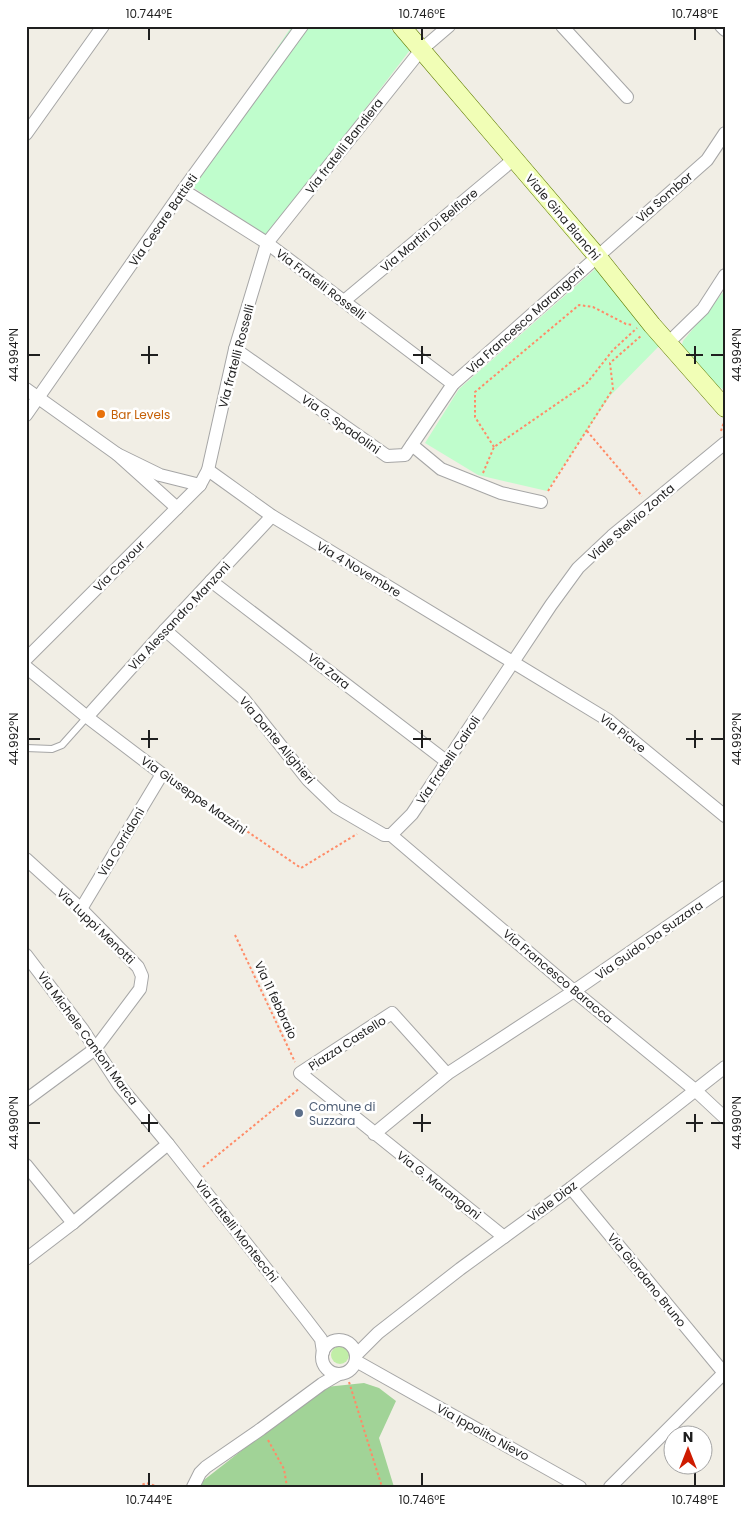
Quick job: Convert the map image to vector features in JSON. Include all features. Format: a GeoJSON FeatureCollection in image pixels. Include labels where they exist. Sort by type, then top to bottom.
{"type":"FeatureCollection","features":[{"type":"Feature","properties":{"kind":"street"},"geometry":{"type":"LineString","coordinates":[[26,134],[103,26]]}},
{"type":"Feature","properties":{"kind":"street","name":"Via Cesare Battisti"},"geometry":{"type":"LineString","coordinates":[[26,415],[40,398],[183,190],[302,26]]}},
{"type":"Feature","properties":{"kind":"street","name":"Viale Gina Bianchi"},"geometry":{"type":"LineString","coordinates":[[401,26],[597,256],[652,325],[725,408]]}},
{"type":"Feature","properties":{"kind":"street","name":"Via fratelli Bandiera"},"geometry":{"type":"LineString","coordinates":[[267,243],[421,50],[449,26]]}},
{"type":"Feature","properties":{"kind":"street"},"geometry":{"type":"LineString","coordinates":[[562,26],[627,97]]}},
{"type":"Feature","properties":{"kind":"street"},"geometry":{"type":"LineString","coordinates":[[721,26],[725,30]]}},
{"type":"Feature","properties":{"kind":"street","name":"Via Sombor"},"geometry":{"type":"LineString","coordinates":[[597,256],[706,160],[725,133]]}},
{"type":"Feature","properties":{"kind":"street","name":"Via Martiri Di Belfiore"},"geometry":{"type":"LineString","coordinates":[[344,301],[514,159]]}},
{"type":"Feature","properties":{"kind":"street","name":"Via Fratelli Rosselli"},"geometry":{"type":"LineString","coordinates":[[183,190],[267,243],[454,384]]}},
{"type":"Feature","properties":{"kind":"street","name":"Via fratelli Rosselli"},"geometry":{"type":"LineString","coordinates":[[208,470],[235,349],[267,243]]}},
{"type":"Feature","properties":{"kind":"street","name":"Via Francesco Marangoni"},"geometry":{"type":"LineString","coordinates":[[454,384],[597,256]]}},
{"type":"Feature","properties":{"kind":"street"},"geometry":{"type":"LineString","coordinates":[[668,343],[703,309],[725,275]]}},
{"type":"Feature","properties":{"kind":"street","name":"Via G. Spadolini"},"geometry":{"type":"LineString","coordinates":[[235,349],[387,456],[405,455],[412,446]]}},
{"type":"Feature","properties":{"kind":"street"},"geometry":{"type":"LineString","coordinates":[[454,384],[412,446],[442,468],[478,484],[501,493],[541,502]]}},
{"type":"Feature","properties":{"kind":"street"},"geometry":{"type":"LineString","coordinates":[[26,389],[117,454],[177,508]]}},
{"type":"Feature","properties":{"kind":"street","name":"Viale Stelvio Zonta"},"geometry":{"type":"LineString","coordinates":[[514,662],[578,568],[612,536],[725,442]]}},
{"type":"Feature","properties":{"kind":"street"},"geometry":{"type":"LineString","coordinates":[[117,454],[160,475],[200,485]]}},
{"type":"Feature","properties":{"kind":"street","name":"Via Cavour"},"geometry":{"type":"LineString","coordinates":[[26,659],[200,485],[208,470]]}},
{"type":"Feature","properties":{"kind":"street","name":"Via 4 Novembre"},"geometry":{"type":"LineString","coordinates":[[208,470],[272,516],[514,662]]}},
{"type":"Feature","properties":{"kind":"street","name":"Via Alessandro Manzoni"},"geometry":{"type":"LineString","coordinates":[[87,717],[165,630],[272,516]]}},
{"type":"Feature","properties":{"kind":"street","name":"Via Zara"},"geometry":{"type":"LineString","coordinates":[[212,580],[446,761]]}},
{"type":"Feature","properties":{"kind":"street","name":"Via Dante Alighieri"},"geometry":{"type":"LineString","coordinates":[[165,630],[243,698],[308,780],[336,806],[370,826]]}},
{"type":"Feature","properties":{"kind":"street","name":"Via Fratelli Cairoli"},"geometry":{"type":"LineString","coordinates":[[391,835],[412,814],[514,662]]}},
{"type":"Feature","properties":{"kind":"street","name":"Via Piave"},"geometry":{"type":"LineString","coordinates":[[514,662],[608,720],[725,816]]}},
{"type":"Feature","properties":{"kind":"street","name":"Via Giuseppe Mazzini"},"geometry":{"type":"LineString","coordinates":[[26,668],[162,774]]}},
{"type":"Feature","properties":{"kind":"street","name":"Via Corridoni"},"geometry":{"type":"LineString","coordinates":[[81,909],[162,774]]}},
{"type":"Feature","properties":{"kind":"street"},"geometry":{"type":"LineString","coordinates":[[370,826],[384,835],[391,835]]}},
{"type":"Feature","properties":{"kind":"street","name":"Via Francesco Baracca"},"geometry":{"type":"LineString","coordinates":[[391,835],[574,992],[695,1090],[725,1118]]}},
{"type":"Feature","properties":{"kind":"street","name":"Via Luppi Menotti"},"geometry":{"type":"LineString","coordinates":[[26,859],[81,909],[138,967],[142,976],[140,989],[96,1048]]}},
{"type":"Feature","properties":{"kind":"street","name":"Via Guido Da Suzzara"},"geometry":{"type":"LineString","coordinates":[[446,1074],[574,992],[725,887]]}},
{"type":"Feature","properties":{"kind":"street","name":"Via Michele Cantoni Marca"},"geometry":{"type":"LineString","coordinates":[[26,955],[42,973],[120,1085],[168,1144]]}},
{"type":"Feature","properties":{"kind":"street","name":"Piazza Castello"},"geometry":{"type":"LineString","coordinates":[[374,1134],[305,1077],[392,1013],[446,1074]]}},
{"type":"Feature","properties":{"kind":"street"},"geometry":{"type":"LineString","coordinates":[[26,1100],[96,1048]]}},
{"type":"Feature","properties":{"kind":"street","name":"Viale Diaz"},"geometry":{"type":"LineString","coordinates":[[378,1333],[571,1188],[725,1067]]}},
{"type":"Feature","properties":{"kind":"street"},"geometry":{"type":"LineString","coordinates":[[374,1134],[446,1074]]}},
{"type":"Feature","properties":{"kind":"street","name":"Via G. Marangoni"},"geometry":{"type":"LineString","coordinates":[[374,1134],[504,1237]]}},
{"type":"Feature","properties":{"kind":"street"},"geometry":{"type":"LineString","coordinates":[[26,1259],[73,1223],[168,1144]]}},
{"type":"Feature","properties":{"kind":"street","name":"Via fratelli Montecchi"},"geometry":{"type":"LineString","coordinates":[[168,1144],[305,1318]]}},
{"type":"Feature","properties":{"kind":"street"},"geometry":{"type":"LineString","coordinates":[[26,1165],[73,1223]]}},
{"type":"Feature","properties":{"kind":"street","name":"Via Giordano Bruno"},"geometry":{"type":"LineString","coordinates":[[571,1188],[724,1373]]}},
{"type":"Feature","properties":{"kind":"street"},"geometry":{"type":"LineString","coordinates":[[305,1318],[323,1334],[352,1345],[357,1358]]}},
{"type":"Feature","properties":{"kind":"street"},"geometry":{"type":"LineString","coordinates":[[301,1398],[318,1381],[322,1356],[321,1339],[305,1318]]}},
{"type":"Feature","properties":{"kind":"street"},"geometry":{"type":"LineString","coordinates":[[322,1356],[330,1342],[357,1340],[378,1333]]}},
{"type":"Feature","properties":{"kind":"street"},"geometry":{"type":"LineString","coordinates":[[193,1487],[200,1473],[206,1467],[261,1429],[301,1398],[354,1366],[357,1358],[378,1333]]}},
{"type":"Feature","properties":{"kind":"street"},"geometry":{"type":"LineString","coordinates":[[322,1356],[328,1370],[343,1374],[387,1378]]}},
{"type":"Feature","properties":{"kind":"street","name":"Via Ippolito Nievo"},"geometry":{"type":"LineString","coordinates":[[357,1358],[387,1378],[580,1487]]}},
{"type":"Feature","properties":{"kind":"street"},"geometry":{"type":"LineString","coordinates":[[610,1487],[724,1373]]}},
{"type":"Feature","properties":{"kind":"lane"},"geometry":{"type":"LineString","coordinates":[[26,748],[52,749],[62,745],[87,717]]}},
{"type":"Feature","properties":{"kind":"path"},"geometry":{"type":"LineString","coordinates":[[478,484],[494,447],[587,384],[613,350],[639,327],[626,324],[593,307],[579,304],[475,392],[475,418],[494,447]]}},
{"type":"Feature","properties":{"kind":"path"},"geometry":{"type":"LineString","coordinates":[[541,502],[613,389],[610,363],[652,325]]}},
{"type":"Feature","properties":{"kind":"path"},"geometry":{"type":"LineString","coordinates":[[587,432],[649,505]]}},
{"type":"Feature","properties":{"kind":"path","name":"Via Giuseppe Mazzini"},"geometry":{"type":"LineString","coordinates":[[162,774],[301,868],[370,826]]}},
{"type":"Feature","properties":{"kind":"path","name":"Via 11 febbraio"},"geometry":{"type":"LineString","coordinates":[[235,935],[305,1077]]}},
{"type":"Feature","properties":{"kind":"path"},"geometry":{"type":"LineString","coordinates":[[193,1175],[305,1077]]}},
{"type":"Feature","properties":{"kind":"path"},"geometry":{"type":"LineString","coordinates":[[343,1374],[382,1487]]}},
{"type":"Feature","properties":{"kind":"path"},"geometry":{"type":"LineString","coordinates":[[261,1429],[284,1469],[287,1487]]}},
{"type":"Feature","properties":{"kind":"path"},"geometry":{"type":"LineString","coordinates":[[138,1487],[146,1483],[160,1487]]}},
{"type":"Feature","properties":{"kind":"green space"},"geometry":{"type":"Polygon","coordinates":[[[292,26],[388,26],[410,50],[268,236],[185,182],[292,26]]]}},
{"type":"Feature","properties":{"kind":"green space"},"geometry":{"type":"Polygon","coordinates":[[[602,263],[664,341],[610,396],[547,491],[478,475],[425,443],[459,389],[602,263]]]}},
{"type":"Feature","properties":{"kind":"green space"},"geometry":{"type":"Polygon","coordinates":[[[725,290],[725,390],[713,384],[682,345],[683,341],[725,290]]]}},
{"type":"Feature","properties":{"kind":"green space"},"geometry":{"type":"Polygon","coordinates":[[[336,1346],[344,1346],[349,1351],[347,1362],[336,1364],[331,1359],[331,1351],[336,1346]]]}},
{"type":"Feature","properties":{"kind":"green space"},"geometry":{"type":"Polygon","coordinates":[[[364,1383],[379,1388],[396,1401],[379,1438],[394,1487],[195,1487],[305,1401],[326,1387],[364,1383]]]}},
{"type":"Feature","properties":{"kind":"place","name":"Bar Levels"},"geometry":{"type":"Point","coordinates":[101,414]}},
{"type":"Feature","properties":{"kind":"place","name":"Comune di Suzzara"},"geometry":{"type":"Point","coordinates":[299,1113]}}]}
